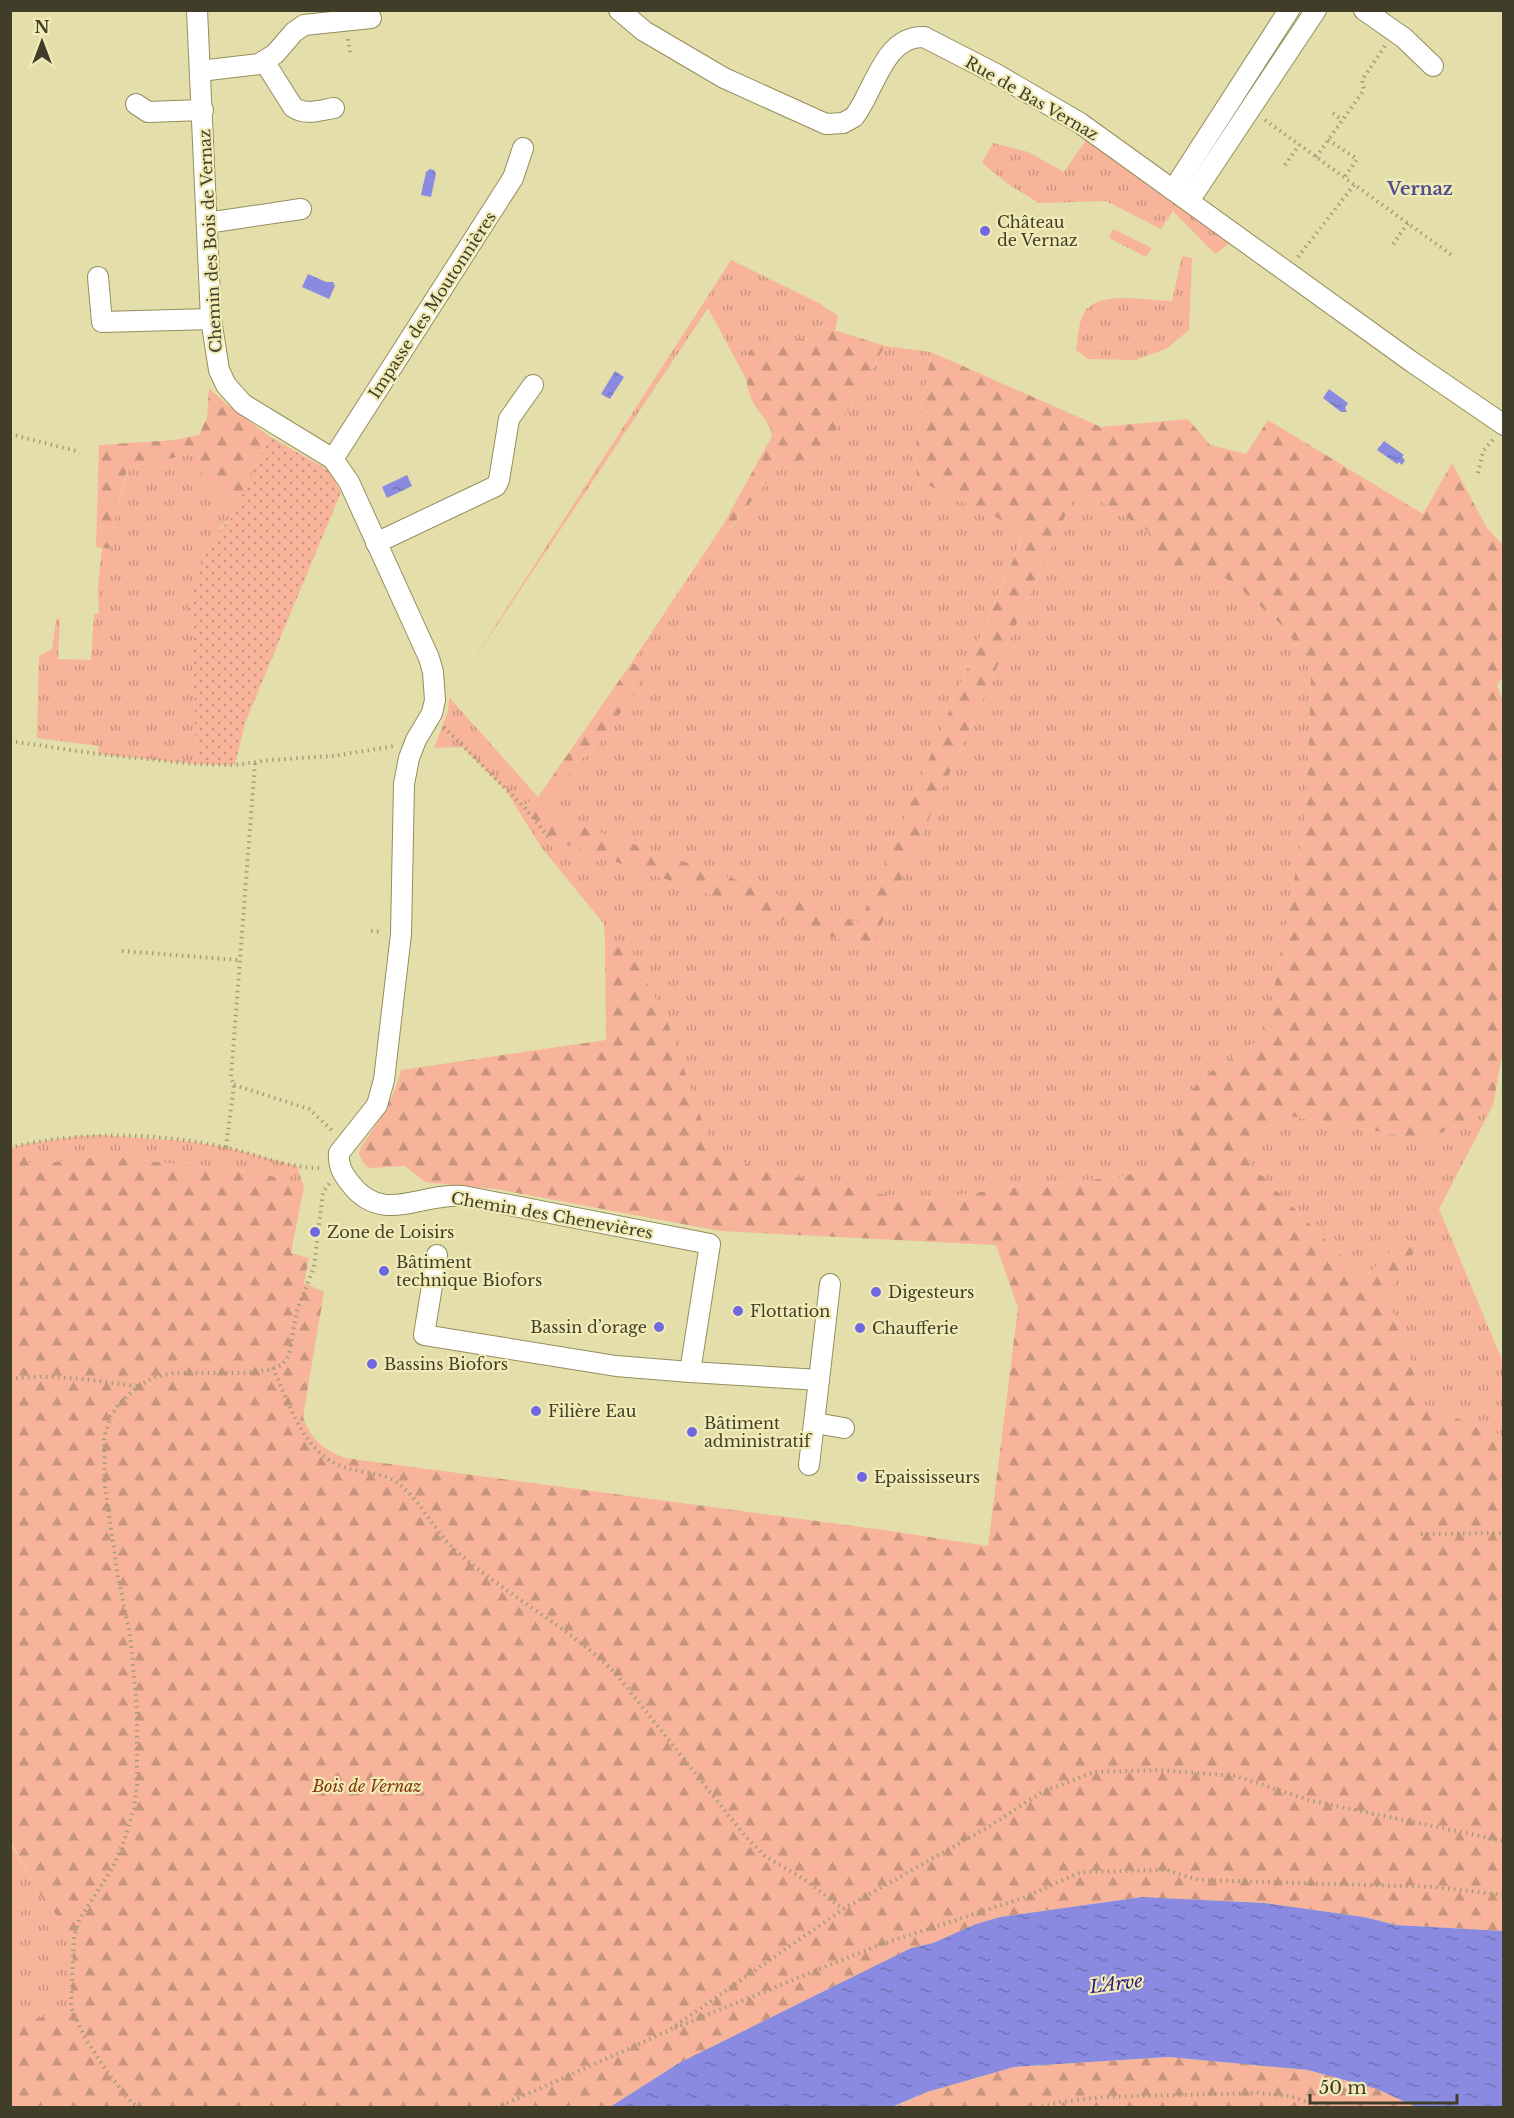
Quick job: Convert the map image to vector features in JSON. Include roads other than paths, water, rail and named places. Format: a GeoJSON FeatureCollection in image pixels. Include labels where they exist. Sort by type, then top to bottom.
{"type":"FeatureCollection","features":[{"type":"Feature","properties":{"kind":"street","name":"Chemin des Bois de Vernaz"},"geometry":{"type":"LineString","coordinates":[[197,10],[211,319],[219,370],[226,385],[236,398],[258,415],[333,459],[345,474],[434,672],[435,700],[432,713],[416,740],[409,758],[404,784],[400,934],[384,1080],[377,1105],[339,1153],[340,1168]]}},
{"type":"Feature","properties":{"kind":"street","name":"Rue de Bas Vernaz"},"geometry":{"type":"LineString","coordinates":[[619,10],[644,31],[724,78],[826,124],[843,123],[854,117],[896,46],[911,38],[924,37],[1064,113],[1287,272],[1500,430]]}},
{"type":"Feature","properties":{"kind":"street"},"geometry":{"type":"LineString","coordinates":[[1181,195],[1289,10]]}},
{"type":"Feature","properties":{"kind":"street"},"geometry":{"type":"LineString","coordinates":[[1181,195],[1250,110],[1316,10]]}},
{"type":"Feature","properties":{"kind":"street"},"geometry":{"type":"LineString","coordinates":[[1364,10],[1404,38],[1433,66]]}},
{"type":"Feature","properties":{"kind":"street"},"geometry":{"type":"LineString","coordinates":[[200,71],[252,66],[264,61],[275,54],[294,32],[304,26],[371,18]]}},
{"type":"Feature","properties":{"kind":"street"},"geometry":{"type":"LineString","coordinates":[[264,61],[293,106],[298,110],[308,112],[334,108]]}},
{"type":"Feature","properties":{"kind":"street"},"geometry":{"type":"LineString","coordinates":[[136,104],[148,112],[203,110]]}},
{"type":"Feature","properties":{"kind":"street","name":"Impasse des Moutonnières"},"geometry":{"type":"LineString","coordinates":[[333,459],[513,178],[523,148]]}},
{"type":"Feature","properties":{"kind":"street"},"geometry":{"type":"LineString","coordinates":[[207,222],[301,209]]}},
{"type":"Feature","properties":{"kind":"street"},"geometry":{"type":"LineString","coordinates":[[98,277],[102,322],[211,319]]}},
{"type":"Feature","properties":{"kind":"street"},"geometry":{"type":"LineString","coordinates":[[376,543],[496,486],[499,480],[509,419],[533,385]]}},
{"type":"Feature","properties":{"kind":"street","name":"Chemin des Chenevières"},"geometry":{"type":"LineString","coordinates":[[340,1168],[358,1192],[373,1201],[389,1206],[441,1196],[463,1196],[710,1244],[690,1372]]}},
{"type":"Feature","properties":{"kind":"street"},"geometry":{"type":"LineString","coordinates":[[437,1255],[424,1335],[616,1366],[819,1380]]}},
{"type":"Feature","properties":{"kind":"street"},"geometry":{"type":"LineString","coordinates":[[809,1465],[830,1284]]}},
{"type":"Feature","properties":{"kind":"street"},"geometry":{"type":"LineString","coordinates":[[815,1423],[844,1428]]}},
{"type":"Feature","properties":{"kind":"water"},"geometry":{"type":"Polygon","coordinates":[[[430,169],[436,174],[431,197],[421,195],[426,172],[430,169]]]}},
{"type":"Feature","properties":{"kind":"water"},"geometry":{"type":"Polygon","coordinates":[[[308,274],[326,282],[333,282],[335,286],[329,299],[302,287],[308,274]]]}},
{"type":"Feature","properties":{"kind":"water"},"geometry":{"type":"Polygon","coordinates":[[[615,371],[624,377],[610,399],[601,394],[615,371]]]}},
{"type":"Feature","properties":{"kind":"water"},"geometry":{"type":"Polygon","coordinates":[[[1329,389],[1348,403],[1345,408],[1347,412],[1341,412],[1323,398],[1329,389]]]}},
{"type":"Feature","properties":{"kind":"water"},"geometry":{"type":"Polygon","coordinates":[[[1384,441],[1404,455],[1402,457],[1405,460],[1402,465],[1377,450],[1384,441]]]}},
{"type":"Feature","properties":{"kind":"water"},"geometry":{"type":"Polygon","coordinates":[[[407,475],[412,486],[387,498],[382,487],[407,475]]]}},
{"type":"Feature","properties":{"kind":"water","name":"L'Arve"},"geometry":{"type":"Polygon","coordinates":[[[1142,1897],[1264,1903],[1364,1917],[1396,1925],[1503,1931],[1503,2107],[1416,2107],[1377,2089],[1308,2070],[1169,2057],[1014,2067],[927,2092],[892,2107],[610,2107],[679,2063],[911,1948],[933,1943],[976,1924],[1000,1917],[1142,1897]]]}},
{"type":"Feature","properties":{"kind":"place","name":"Château de Vernaz"},"geometry":{"type":"Point","coordinates":[985,231]}},
{"type":"Feature","properties":{"kind":"place","name":"Zone de Loisirs"},"geometry":{"type":"Point","coordinates":[315,1232]}},
{"type":"Feature","properties":{"kind":"place","name":"Bâtiment technique Biofors"},"geometry":{"type":"Point","coordinates":[384,1271]}},
{"type":"Feature","properties":{"kind":"place","name":"Digesteurs"},"geometry":{"type":"Point","coordinates":[876,1292]}},
{"type":"Feature","properties":{"kind":"place","name":"Flottation"},"geometry":{"type":"Point","coordinates":[738,1311]}},
{"type":"Feature","properties":{"kind":"place","name":"Bassin d’orage"},"geometry":{"type":"Point","coordinates":[659,1327]}},
{"type":"Feature","properties":{"kind":"place","name":"Chaufferie"},"geometry":{"type":"Point","coordinates":[860,1328]}},
{"type":"Feature","properties":{"kind":"place","name":"Bassins Biofors"},"geometry":{"type":"Point","coordinates":[372,1364]}},
{"type":"Feature","properties":{"kind":"place","name":"Filière Eau"},"geometry":{"type":"Point","coordinates":[536,1411]}},
{"type":"Feature","properties":{"kind":"place","name":"Bâtiment administratif"},"geometry":{"type":"Point","coordinates":[692,1432]}},
{"type":"Feature","properties":{"kind":"place","name":"Epaississeurs"},"geometry":{"type":"Point","coordinates":[862,1477]}},
{"type":"Feature","properties":{"kind":"district","name":"Vernaz"},"geometry":{"type":"Point","coordinates":[1420,189]}},
{"type":"Feature","properties":{"kind":"park label","name":"Bois de Vernaz"},"geometry":{"type":"Point","coordinates":[367,1786]}}]}
